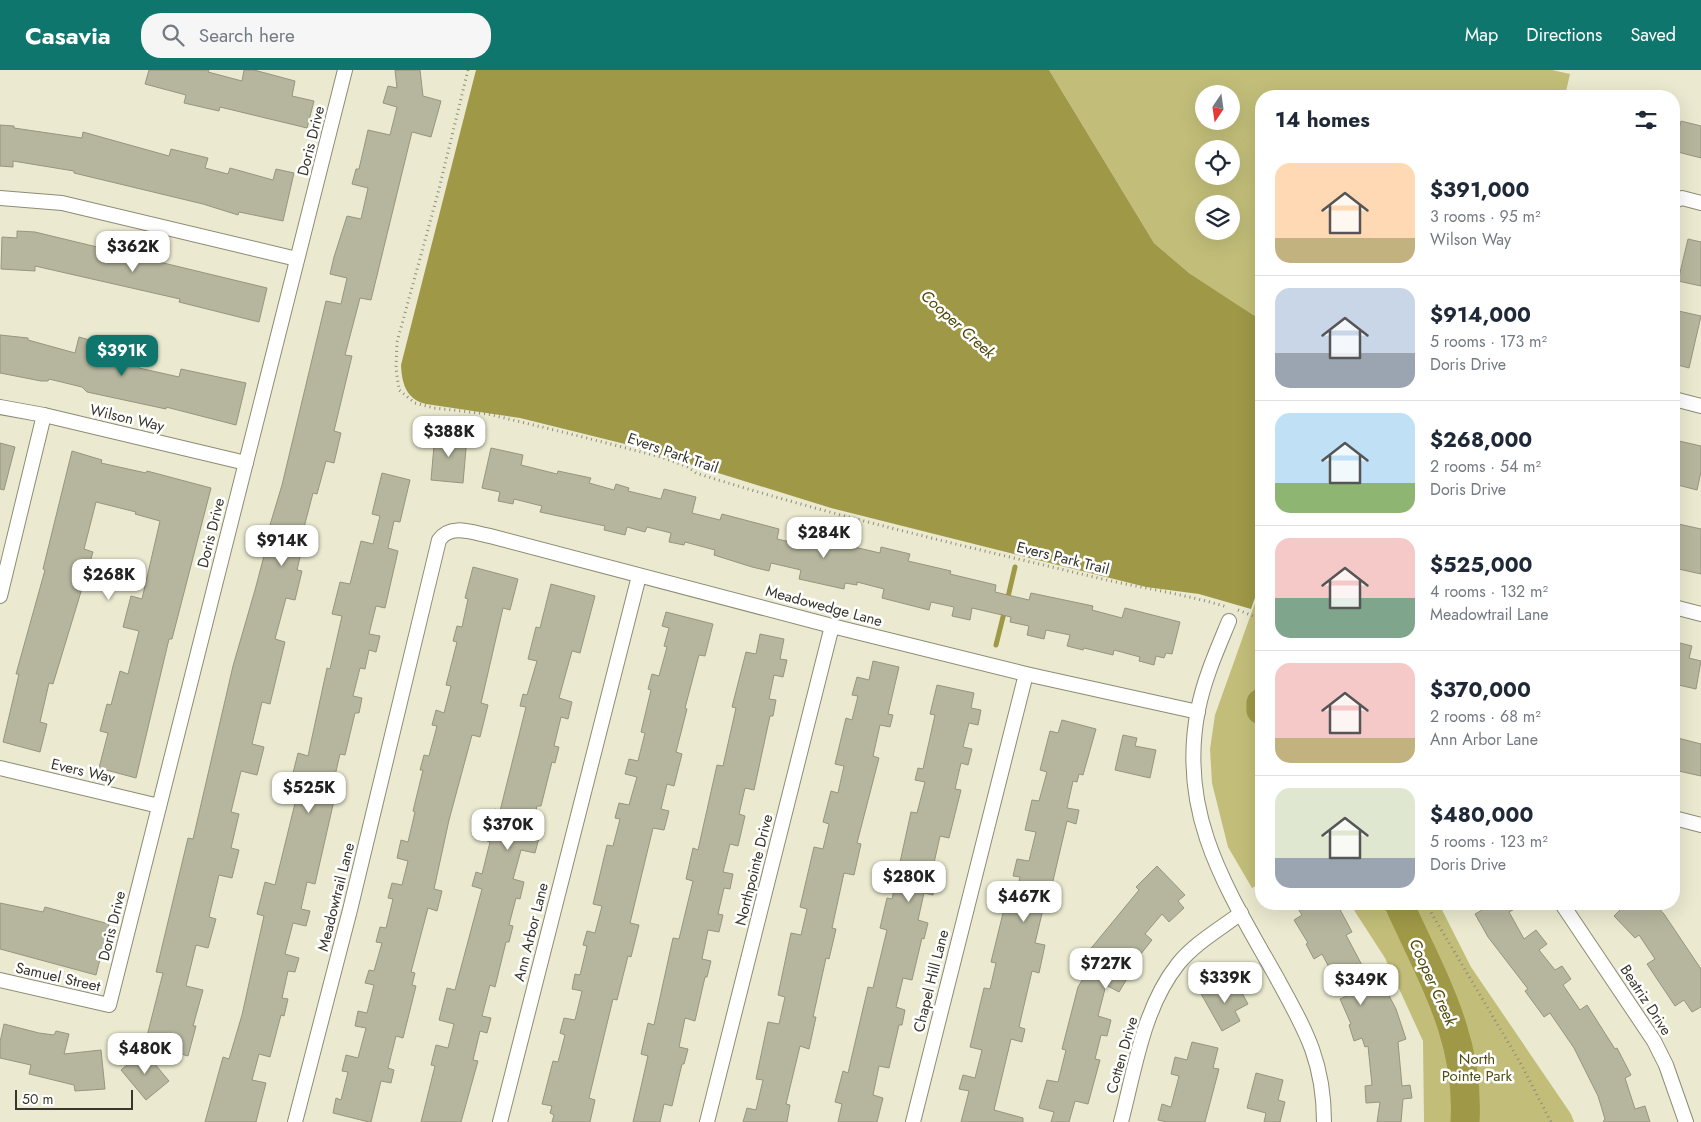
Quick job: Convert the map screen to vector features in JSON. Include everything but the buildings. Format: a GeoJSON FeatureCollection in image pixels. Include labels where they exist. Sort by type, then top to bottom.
{"type":"FeatureCollection","features":[{"type":"Feature","properties":{"kind":"street","name":"Doris Drive"},"geometry":{"type":"LineString","coordinates":[[109,1005],[345,70]]}},
{"type":"Feature","properties":{"kind":"street"},"geometry":{"type":"LineString","coordinates":[[0,198],[62,202],[297,259]]}},
{"type":"Feature","properties":{"kind":"street"},"geometry":{"type":"LineString","coordinates":[[1680,199],[1701,203]]}},
{"type":"Feature","properties":{"kind":"street"},"geometry":{"type":"LineString","coordinates":[[1680,401],[1701,406]]}},
{"type":"Feature","properties":{"kind":"street","name":"Wilson Way"},"geometry":{"type":"LineString","coordinates":[[0,407],[44,415],[246,463]]}},
{"type":"Feature","properties":{"kind":"street"},"geometry":{"type":"LineString","coordinates":[[0,596],[44,415]]}},
{"type":"Feature","properties":{"kind":"street","name":"Meadowedge Lane"},"geometry":{"type":"LineString","coordinates":[[443,534],[459,530],[467,531],[727,597],[832,626],[1026,674],[1198,712]]}},
{"type":"Feature","properties":{"kind":"street","name":"Meadowtrail Lane"},"geometry":{"type":"LineString","coordinates":[[295,1122],[347,920],[439,540],[443,534]]}},
{"type":"Feature","properties":{"kind":"street","name":"Ann Arbor Lane"},"geometry":{"type":"LineString","coordinates":[[500,1122],[639,576]]}},
{"type":"Feature","properties":{"kind":"street"},"geometry":{"type":"LineString","coordinates":[[1680,609],[1701,614]]}},
{"type":"Feature","properties":{"kind":"street"},"geometry":{"type":"LineString","coordinates":[[1229,621],[1212,662],[1198,712],[1194,745],[1194,780],[1200,818],[1211,854],[1305,1030],[1319,1065],[1324,1094],[1324,1122]]}},
{"type":"Feature","properties":{"kind":"street","name":"Northpointe Drive"},"geometry":{"type":"LineString","coordinates":[[707,1122],[832,626]]}},
{"type":"Feature","properties":{"kind":"street","name":"Chapel Hill Lane"},"geometry":{"type":"LineString","coordinates":[[913,1122],[1026,674]]}},
{"type":"Feature","properties":{"kind":"street","name":"Evers Way"},"geometry":{"type":"LineString","coordinates":[[0,768],[159,806]]}},
{"type":"Feature","properties":{"kind":"street"},"geometry":{"type":"LineString","coordinates":[[1680,820],[1701,825]]}},
{"type":"Feature","properties":{"kind":"street","name":"Beatriz Drive"},"geometry":{"type":"LineString","coordinates":[[1566,910],[1654,1041],[1666,1065],[1686,1122]]}},
{"type":"Feature","properties":{"kind":"street","name":"Cotten Drive"},"geometry":{"type":"LineString","coordinates":[[1120,1122],[1142,1039],[1162,987],[1178,963],[1193,948],[1241,913]]}},
{"type":"Feature","properties":{"kind":"street","name":"Samuel Street"},"geometry":{"type":"LineString","coordinates":[[0,980],[109,1005]]}},
{"type":"Feature","properties":{"kind":"path","name":"Evers Park Trail"},"geometry":{"type":"LineString","coordinates":[[468,70],[438,193],[396,342],[396,368],[399,390],[415,403],[434,408],[488,414],[575,435],[661,457],[688,467],[696,473],[805,505],[1140,588],[1194,597],[1255,617]]}},
{"type":"Feature","properties":{"kind":"path"},"geometry":{"type":"LineString","coordinates":[[1430,910],[1521,1064],[1550,1122]]}},
{"type":"Feature","properties":{"kind":"green space"},"geometry":{"type":"Polygon","coordinates":[[[1049,70],[1552,70],[1570,74],[1566,90],[1255,90],[1255,316],[1189,273],[1154,243],[1049,70]]]}},
{"type":"Feature","properties":{"kind":"green space"},"geometry":{"type":"Polygon","coordinates":[[[1255,603],[1255,886],[1252,888],[1228,847],[1212,783],[1210,749],[1215,715],[1255,603]]]}},
{"type":"Feature","properties":{"kind":"green space","name":"North Pointe Park"},"geometry":{"type":"Polygon","coordinates":[[[1354,910],[1442,910],[1471,967],[1571,1114],[1574,1122],[1424,1122],[1423,1041],[1385,958],[1354,910]]]}},
{"type":"Feature","properties":{"kind":"water"},"geometry":{"type":"Polygon","coordinates":[[[476,70],[1049,70],[1154,243],[1189,273],[1255,316],[1255,598],[1251,609],[1199,594],[1146,587],[831,508],[625,444],[520,418],[426,404],[419,402],[406,390],[401,365],[476,70]]]}},
{"type":"Feature","properties":{"kind":"waterway"},"geometry":{"type":"LineString","coordinates":[[1007,601],[1015,567]]}},
{"type":"Feature","properties":{"kind":"waterway"},"geometry":{"type":"LineString","coordinates":[[996,645],[1005,609]]}},
{"type":"Feature","properties":{"kind":"waterway","name":"Cooper Creek"},"geometry":{"type":"LineString","coordinates":[[1402,910],[1436,983],[1455,1036],[1465,1092],[1465,1122]]}}]}
